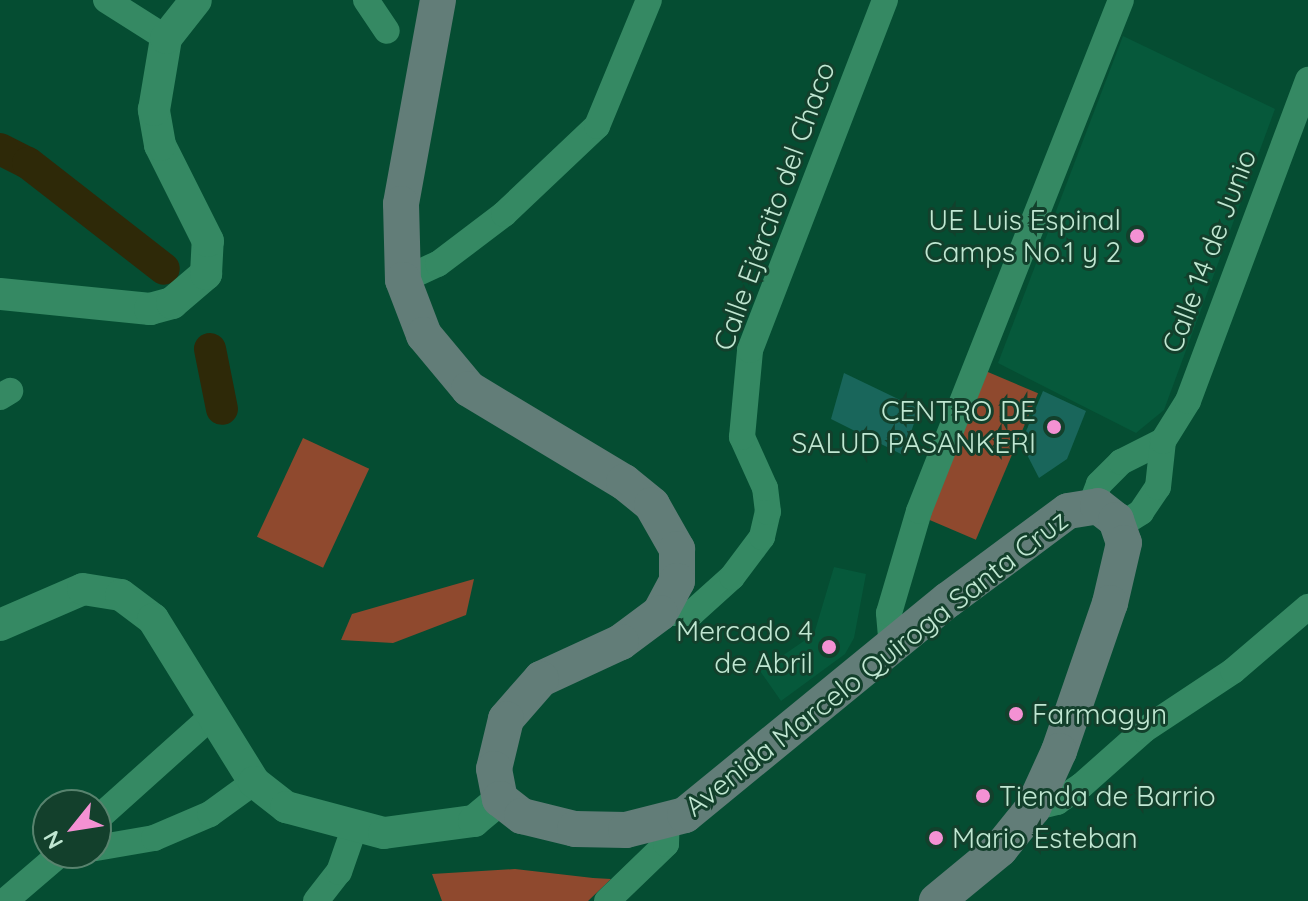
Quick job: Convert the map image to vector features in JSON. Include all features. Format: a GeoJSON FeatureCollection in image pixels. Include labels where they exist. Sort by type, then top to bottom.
{"type":"FeatureCollection","features":[{"type":"Feature","properties":{"kind":"main road"},"geometry":{"type":"LineString","coordinates":[[438,0],[401,204],[403,280],[424,335],[469,389],[624,482],[652,505],[677,549],[677,581],[660,613],[621,642],[541,679],[520,701],[500,738],[494,769],[500,799]]}},
{"type":"Feature","properties":{"kind":"main road","name":"Avenida Marcelo Quiroga Santa Cruz"},"geometry":{"type":"LineString","coordinates":[[500,799],[522,816],[575,829],[626,830],[667,821],[708,800],[892,648],[1068,511],[1091,505],[1109,511],[1119,526]]}},
{"type":"Feature","properties":{"kind":"main road"},"geometry":{"type":"LineString","coordinates":[[937,901],[1000,849],[1033,808],[1059,751],[1110,603],[1123,555],[1119,526]]}},
{"type":"Feature","properties":{"kind":"street"},"geometry":{"type":"LineString","coordinates":[[106,0],[166,38]]}},
{"type":"Feature","properties":{"kind":"street"},"geometry":{"type":"LineString","coordinates":[[0,294],[150,309],[172,303],[206,274],[208,241],[160,145],[154,110],[166,38],[196,0]]}},
{"type":"Feature","properties":{"kind":"street"},"geometry":{"type":"LineString","coordinates":[[366,0],[387,31]]}},
{"type":"Feature","properties":{"kind":"street"},"geometry":{"type":"LineString","coordinates":[[403,280],[438,264],[504,214],[597,126],[649,0]]}},
{"type":"Feature","properties":{"kind":"street","name":"Calle Ejército del Chaco"},"geometry":{"type":"LineString","coordinates":[[660,613],[692,613],[732,577],[762,537],[768,512],[765,488],[742,437],[750,350],[885,0]]}},
{"type":"Feature","properties":{"kind":"street"},"geometry":{"type":"LineString","coordinates":[[892,648],[889,613],[919,511],[1121,0]]}},
{"type":"Feature","properties":{"kind":"street","name":"Calle 14 de Junio"},"geometry":{"type":"LineString","coordinates":[[1119,526],[1141,512],[1158,487],[1163,441],[1188,401],[1308,80]]}},
{"type":"Feature","properties":{"kind":"street"},"geometry":{"type":"LineString","coordinates":[[1091,505],[1099,484],[1121,462],[1163,441]]}},
{"type":"Feature","properties":{"kind":"street"},"geometry":{"type":"LineString","coordinates":[[0,625],[83,589],[121,595],[153,619],[254,782],[286,807],[354,829],[384,833],[448,828],[474,821],[500,799]]}},
{"type":"Feature","properties":{"kind":"street"},"geometry":{"type":"LineString","coordinates":[[1033,808],[1057,802],[1081,786],[1144,730],[1233,671],[1308,607]]}},
{"type":"Feature","properties":{"kind":"street"},"geometry":{"type":"LineString","coordinates":[[112,806],[214,714]]}},
{"type":"Feature","properties":{"kind":"street"},"geometry":{"type":"LineString","coordinates":[[112,845],[154,838],[210,814],[254,782]]}},
{"type":"Feature","properties":{"kind":"street"},"geometry":{"type":"LineString","coordinates":[[607,901],[666,844],[667,821]]}},
{"type":"Feature","properties":{"kind":"street"},"geometry":{"type":"LineString","coordinates":[[316,901],[339,872],[354,829]]}},
{"type":"Feature","properties":{"kind":"street"},"geometry":{"type":"LineString","coordinates":[[5,901],[42,869]]}},
{"type":"Feature","properties":{"kind":"shaded area","name":"UE Luis Espinal Camps No.1 y 2"},"geometry":{"type":"Polygon","coordinates":[[[1123,36],[1275,109],[1164,410],[1136,433],[998,363],[1123,36]]]}},
{"type":"Feature","properties":{"kind":"shaded area"},"geometry":{"type":"Polygon","coordinates":[[[969,364],[1038,393],[976,540],[907,510],[969,364]]]}},
{"type":"Feature","properties":{"kind":"shaded area"},"geometry":{"type":"Polygon","coordinates":[[[303,438],[369,469],[323,568],[257,537],[303,438]]]}},
{"type":"Feature","properties":{"kind":"shaded area","name":"Mercado 4 de Abril"},"geometry":{"type":"Polygon","coordinates":[[[834,567],[866,574],[854,638],[845,654],[781,701],[760,671],[814,634],[834,567]]]}},
{"type":"Feature","properties":{"kind":"shaded area"},"geometry":{"type":"Polygon","coordinates":[[[474,579],[466,615],[393,643],[341,640],[352,614],[474,579]]]}},
{"type":"Feature","properties":{"kind":"shaded area"},"geometry":{"type":"Polygon","coordinates":[[[515,869],[611,879],[588,901],[442,901],[432,874],[515,869]]]}},
{"type":"Feature","properties":{"kind":"building"},"geometry":{"type":"Polygon","coordinates":[[[844,373],[919,409],[903,455],[831,419],[844,373]]]}},
{"type":"Feature","properties":{"kind":"building","name":"CENTRO DE SALUD PASANKERI"},"geometry":{"type":"Polygon","coordinates":[[[1043,391],[1086,411],[1067,459],[1039,478],[1021,443],[1043,391]]]}},
{"type":"Feature","properties":{"kind":"waterway"},"geometry":{"type":"LineString","coordinates":[[0,149],[28,163],[164,269]]}},
{"type":"Feature","properties":{"kind":"waterway"},"geometry":{"type":"LineString","coordinates":[[210,349],[222,409]]}},
{"type":"Feature","properties":{"kind":"place","name":"UE Luis Espinal Camps No.1 y 2"},"geometry":{"type":"Point","coordinates":[1137,236]}},
{"type":"Feature","properties":{"kind":"place","name":"CENTRO DE SALUD PASANKERI"},"geometry":{"type":"Point","coordinates":[1054,427]}},
{"type":"Feature","properties":{"kind":"place","name":"Mercado 4 de Abril"},"geometry":{"type":"Point","coordinates":[829,647]}},
{"type":"Feature","properties":{"kind":"place","name":"Farmagyn"},"geometry":{"type":"Point","coordinates":[1016,714]}},
{"type":"Feature","properties":{"kind":"place","name":"Tienda de Barrio"},"geometry":{"type":"Point","coordinates":[983,796]}},
{"type":"Feature","properties":{"kind":"place","name":"Mario Esteban"},"geometry":{"type":"Point","coordinates":[936,838]}}]}
